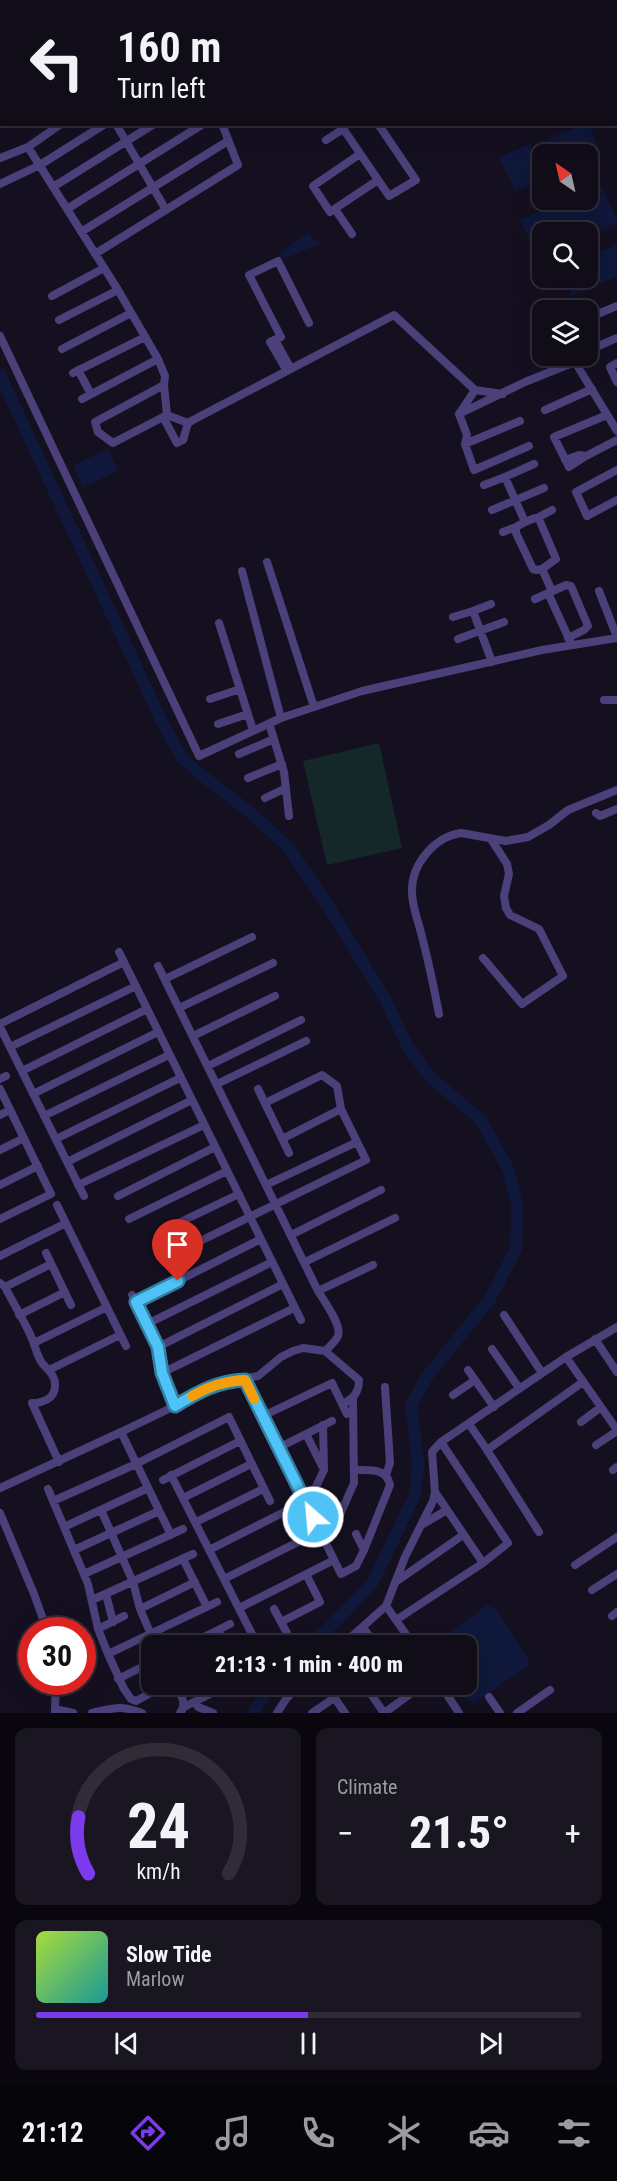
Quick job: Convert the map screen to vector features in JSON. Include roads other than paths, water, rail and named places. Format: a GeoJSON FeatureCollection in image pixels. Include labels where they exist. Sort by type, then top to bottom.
{"type":"FeatureCollection","features":[{"type":"Feature","properties":{"kind":"street"},"geometry":{"type":"LineString","coordinates":[[0,158],[28,147],[58,126]]}},
{"type":"Feature","properties":{"kind":"street"},"geometry":{"type":"LineString","coordinates":[[0,184],[39,165],[102,126]]}},
{"type":"Feature","properties":{"kind":"street"},"geometry":{"type":"LineString","coordinates":[[117,126],[166,210]]}},
{"type":"Feature","properties":{"kind":"street"},"geometry":{"type":"LineString","coordinates":[[53,187],[151,126]]}},
{"type":"Feature","properties":{"kind":"street"},"geometry":{"type":"LineString","coordinates":[[67,209],[200,126]]}},
{"type":"Feature","properties":{"kind":"street"},"geometry":{"type":"LineString","coordinates":[[95,254],[238,165],[223,126]]}},
{"type":"Feature","properties":{"kind":"street"},"geometry":{"type":"LineString","coordinates":[[326,140],[342,127],[389,196],[416,180],[379,126]]}},
{"type":"Feature","properties":{"kind":"street"},"geometry":{"type":"LineString","coordinates":[[81,232],[228,141]]}},
{"type":"Feature","properties":{"kind":"street"},"geometry":{"type":"LineString","coordinates":[[28,147],[118,290],[158,359],[165,376],[165,417],[177,443],[183,440],[188,423]]}},
{"type":"Feature","properties":{"kind":"street"},"geometry":{"type":"LineString","coordinates":[[360,154],[313,186],[330,212],[378,180]]}},
{"type":"Feature","properties":{"kind":"street"},"geometry":{"type":"LineString","coordinates":[[335,209],[352,234]]}},
{"type":"Feature","properties":{"kind":"street"},"geometry":{"type":"LineString","coordinates":[[289,370],[275,340],[280,337],[249,275],[278,261],[309,323]]}},
{"type":"Feature","properties":{"kind":"street"},"geometry":{"type":"LineString","coordinates":[[52,296],[104,268]]}},
{"type":"Feature","properties":{"kind":"street"},"geometry":{"type":"LineString","coordinates":[[59,320],[118,290]]}},
{"type":"Feature","properties":{"kind":"street"},"geometry":{"type":"LineString","coordinates":[[598,314],[617,306]]}},
{"type":"Feature","properties":{"kind":"street"},"geometry":{"type":"LineString","coordinates":[[62,349],[131,313]]}},
{"type":"Feature","properties":{"kind":"street"},"geometry":{"type":"LineString","coordinates":[[164,385],[95,422],[98,432],[113,444],[165,417],[188,423],[394,315],[475,390],[503,394]]}},
{"type":"Feature","properties":{"kind":"street"},"geometry":{"type":"LineString","coordinates":[[0,336],[197,755],[201,756],[281,718],[362,691],[570,642],[617,638],[600,591]]}},
{"type":"Feature","properties":{"kind":"street"},"geometry":{"type":"LineString","coordinates":[[91,394],[76,371],[145,337]]}},
{"type":"Feature","properties":{"kind":"street"},"geometry":{"type":"LineString","coordinates":[[598,347],[617,338]]}},
{"type":"Feature","properties":{"kind":"street"},"geometry":{"type":"LineString","coordinates":[[82,399],[158,359]]}},
{"type":"Feature","properties":{"kind":"street"},"geometry":{"type":"LineString","coordinates":[[617,363],[610,367],[617,382]]}},
{"type":"Feature","properties":{"kind":"street"},"geometry":{"type":"LineString","coordinates":[[459,414],[525,382],[565,366]]}},
{"type":"Feature","properties":{"kind":"street"},"geometry":{"type":"LineString","coordinates":[[578,366],[617,431]]}},
{"type":"Feature","properties":{"kind":"street"},"geometry":{"type":"LineString","coordinates":[[545,410],[592,389]]}},
{"type":"Feature","properties":{"kind":"street"},"geometry":{"type":"LineString","coordinates":[[459,414],[475,390]]}},
{"type":"Feature","properties":{"kind":"street"},"geometry":{"type":"LineString","coordinates":[[459,414],[467,435],[465,444],[474,470],[529,446]]}},
{"type":"Feature","properties":{"kind":"street"},"geometry":{"type":"LineString","coordinates":[[607,415],[554,437],[565,460],[579,455],[586,456],[617,440]]}},
{"type":"Feature","properties":{"kind":"street"},"geometry":{"type":"LineString","coordinates":[[112,448],[165,417]]}},
{"type":"Feature","properties":{"kind":"street"},"geometry":{"type":"LineString","coordinates":[[465,444],[520,421]]}},
{"type":"Feature","properties":{"kind":"street"},"geometry":{"type":"LineString","coordinates":[[484,485],[534,464]]}},
{"type":"Feature","properties":{"kind":"street"},"geometry":{"type":"LineString","coordinates":[[617,470],[576,492],[587,516],[617,500]]}},
{"type":"Feature","properties":{"kind":"street"},"geometry":{"type":"LineString","coordinates":[[505,477],[525,522]]}},
{"type":"Feature","properties":{"kind":"street"},"geometry":{"type":"LineString","coordinates":[[492,510],[544,488]]}},
{"type":"Feature","properties":{"kind":"street"},"geometry":{"type":"LineString","coordinates":[[503,532],[552,510]]}},
{"type":"Feature","properties":{"kind":"street"},"geometry":{"type":"LineString","coordinates":[[516,527],[516,533],[533,569],[542,569],[556,560],[537,518]]}},
{"type":"Feature","properties":{"kind":"street"},"geometry":{"type":"LineString","coordinates":[[267,562],[314,707]]}},
{"type":"Feature","properties":{"kind":"street"},"geometry":{"type":"LineString","coordinates":[[542,569],[570,642]]}},
{"type":"Feature","properties":{"kind":"street"},"geometry":{"type":"LineString","coordinates":[[242,572],[281,718]]}},
{"type":"Feature","properties":{"kind":"street"},"geometry":{"type":"LineString","coordinates":[[535,599],[566,585],[571,586],[588,626],[570,642]]}},
{"type":"Feature","properties":{"kind":"street"},"geometry":{"type":"LineString","coordinates":[[453,617],[491,604]]}},
{"type":"Feature","properties":{"kind":"street"},"geometry":{"type":"LineString","coordinates":[[473,611],[492,662]]}},
{"type":"Feature","properties":{"kind":"street"},"geometry":{"type":"LineString","coordinates":[[458,639],[504,622]]}},
{"type":"Feature","properties":{"kind":"street"},"geometry":{"type":"LineString","coordinates":[[219,623],[253,730]]}},
{"type":"Feature","properties":{"kind":"street"},"geometry":{"type":"LineString","coordinates":[[210,699],[240,689]]}},
{"type":"Feature","properties":{"kind":"street"},"geometry":{"type":"LineString","coordinates":[[604,700],[617,700]]}},
{"type":"Feature","properties":{"kind":"street"},"geometry":{"type":"LineString","coordinates":[[218,724],[248,714]]}},
{"type":"Feature","properties":{"kind":"street"},"geometry":{"type":"LineString","coordinates":[[269,723],[282,764],[288,816]]}},
{"type":"Feature","properties":{"kind":"street"},"geometry":{"type":"LineString","coordinates":[[239,754],[274,739]]}},
{"type":"Feature","properties":{"kind":"street"},"geometry":{"type":"LineString","coordinates":[[248,778],[282,764]]}},
{"type":"Feature","properties":{"kind":"street"},"geometry":{"type":"LineString","coordinates":[[264,798],[286,788]]}},
{"type":"Feature","properties":{"kind":"street"},"geometry":{"type":"LineString","coordinates":[[440,1014],[415,914],[412,890],[416,871],[427,852],[453,834],[462,833],[506,841],[528,837],[549,825],[568,810],[617,790]]}},
{"type":"Feature","properties":{"kind":"street"},"geometry":{"type":"LineString","coordinates":[[596,813],[600,816],[617,809]]}},
{"type":"Feature","properties":{"kind":"street"},"geometry":{"type":"LineString","coordinates":[[483,958],[522,1004],[562,976],[539,929],[510,915],[506,908],[504,896],[509,874],[507,864],[491,839]]}},
{"type":"Feature","properties":{"kind":"street"},"geometry":{"type":"LineString","coordinates":[[165,979],[252,937]]}},
{"type":"Feature","properties":{"kind":"street"},"geometry":{"type":"LineString","coordinates":[[119,952],[301,1320]]}},
{"type":"Feature","properties":{"kind":"street"},"geometry":{"type":"LineString","coordinates":[[84,1196],[0,1026],[124,962]]}},
{"type":"Feature","properties":{"kind":"street"},"geometry":{"type":"LineString","coordinates":[[179,1008],[273,963]]}},
{"type":"Feature","properties":{"kind":"street"},"geometry":{"type":"LineString","coordinates":[[158,966],[318,1291],[337,1323],[339,1331],[337,1339],[325,1352]]}},
{"type":"Feature","properties":{"kind":"street"},"geometry":{"type":"LineString","coordinates":[[10,1047],[136,986]]}},
{"type":"Feature","properties":{"kind":"street"},"geometry":{"type":"LineString","coordinates":[[193,1036],[275,996]]}},
{"type":"Feature","properties":{"kind":"street"},"geometry":{"type":"LineString","coordinates":[[22,1071],[147,1010]]}},
{"type":"Feature","properties":{"kind":"street"},"geometry":{"type":"LineString","coordinates":[[208,1066],[301,1020]]}},
{"type":"Feature","properties":{"kind":"street"},"geometry":{"type":"LineString","coordinates":[[33,1094],[158,1032]]}},
{"type":"Feature","properties":{"kind":"street"},"geometry":{"type":"LineString","coordinates":[[217,1084],[306,1041]]}},
{"type":"Feature","properties":{"kind":"street"},"geometry":{"type":"LineString","coordinates":[[44,1116],[169,1055]]}},
{"type":"Feature","properties":{"kind":"street"},"geometry":{"type":"LineString","coordinates":[[184,1249],[366,1160],[341,1109],[337,1086],[322,1074],[265,1102]]}},
{"type":"Feature","properties":{"kind":"street"},"geometry":{"type":"LineString","coordinates":[[56,1139],[180,1078]]}},
{"type":"Feature","properties":{"kind":"street"},"geometry":{"type":"LineString","coordinates":[[0,1089],[51,1194],[0,1219]]}},
{"type":"Feature","properties":{"kind":"street"},"geometry":{"type":"LineString","coordinates":[[258,1089],[289,1153]]}},
{"type":"Feature","properties":{"kind":"street"},"geometry":{"type":"LineString","coordinates":[[67,1162],[192,1100]]}},
{"type":"Feature","properties":{"kind":"street"},"geometry":{"type":"LineString","coordinates":[[282,1139],[341,1109]]}},
{"type":"Feature","properties":{"kind":"street"},"geometry":{"type":"LineString","coordinates":[[0,1115],[10,1110]]}},
{"type":"Feature","properties":{"kind":"street"},"geometry":{"type":"LineString","coordinates":[[78,1185],[204,1125]]}},
{"type":"Feature","properties":{"kind":"street"},"geometry":{"type":"LineString","coordinates":[[0,1150],[24,1138]]}},
{"type":"Feature","properties":{"kind":"street"},"geometry":{"type":"LineString","coordinates":[[266,1185],[357,1142]]}},
{"type":"Feature","properties":{"kind":"street"},"geometry":{"type":"LineString","coordinates":[[118,1196],[215,1147]]}},
{"type":"Feature","properties":{"kind":"street"},"geometry":{"type":"LineString","coordinates":[[0,1185],[38,1166]]}},
{"type":"Feature","properties":{"kind":"street"},"geometry":{"type":"LineString","coordinates":[[129,1219],[227,1171]]}},
{"type":"Feature","properties":{"kind":"street"},"geometry":{"type":"LineString","coordinates":[[291,1235],[381,1190]]}},
{"type":"Feature","properties":{"kind":"street"},"geometry":{"type":"LineString","coordinates":[[172,1226],[238,1194]]}},
{"type":"Feature","properties":{"kind":"street"},"geometry":{"type":"LineString","coordinates":[[57,1205],[126,1346]]}},
{"type":"Feature","properties":{"kind":"street"},"geometry":{"type":"LineString","coordinates":[[304,1262],[395,1218]]}},
{"type":"Feature","properties":{"kind":"street"},"geometry":{"type":"LineString","coordinates":[[0,1256],[66,1223]]}},
{"type":"Feature","properties":{"kind":"street"},"geometry":{"type":"LineString","coordinates":[[175,1406],[162,1373],[158,1347],[134,1298],[261,1239]]}},
{"type":"Feature","properties":{"kind":"street"},"geometry":{"type":"LineString","coordinates":[[46,1253],[71,1305]]}},
{"type":"Feature","properties":{"kind":"street"},"geometry":{"type":"LineString","coordinates":[[147,1324],[272,1262]]}},
{"type":"Feature","properties":{"kind":"street"},"geometry":{"type":"LineString","coordinates":[[51,1264],[2,1285],[34,1343],[37,1355],[54,1376],[56,1386],[53,1394],[48,1400],[32,1403],[59,1461]]}},
{"type":"Feature","properties":{"kind":"street"},"geometry":{"type":"LineString","coordinates":[[318,1291],[373,1265]]}},
{"type":"Feature","properties":{"kind":"street"},"geometry":{"type":"LineString","coordinates":[[158,1347],[283,1284]]}},
{"type":"Feature","properties":{"kind":"street"},"geometry":{"type":"LineString","coordinates":[[19,1315],[65,1292]]}},
{"type":"Feature","properties":{"kind":"street"},"geometry":{"type":"LineString","coordinates":[[34,1343],[107,1307]]}},
{"type":"Feature","properties":{"kind":"street"},"geometry":{"type":"LineString","coordinates":[[162,1373],[294,1308]]}},
{"type":"Feature","properties":{"kind":"street"},"geometry":{"type":"LineString","coordinates":[[504,1315],[542,1372]]}},
{"type":"Feature","properties":{"kind":"street"},"geometry":{"type":"LineString","coordinates":[[354,1635],[386,1606],[405,1557],[423,1524],[435,1492],[432,1452],[441,1442],[542,1372],[617,1327]]}},
{"type":"Feature","properties":{"kind":"street"},"geometry":{"type":"LineString","coordinates":[[49,1370],[120,1335]]}},
{"type":"Feature","properties":{"kind":"street"},"geometry":{"type":"LineString","coordinates":[[595,1339],[617,1372]]}},
{"type":"Feature","properties":{"kind":"street"},"geometry":{"type":"LineString","coordinates":[[0,1488],[121,1432],[216,1384],[258,1376],[281,1357],[293,1351],[303,1348],[325,1352],[359,1380],[353,1399],[356,1470],[354,1483],[339,1517],[320,1531],[224,1579]]}},
{"type":"Feature","properties":{"kind":"street"},"geometry":{"type":"LineString","coordinates":[[492,1349],[519,1388]]}},
{"type":"Feature","properties":{"kind":"street"},"geometry":{"type":"LineString","coordinates":[[566,1357],[617,1431],[596,1445]]}},
{"type":"Feature","properties":{"kind":"street"},"geometry":{"type":"LineString","coordinates":[[468,1370],[494,1407]]}},
{"type":"Feature","properties":{"kind":"street"},"geometry":{"type":"LineString","coordinates":[[245,1380],[341,1574],[356,1566],[390,1485],[386,1475],[390,1463],[385,1387]]}},
{"type":"Feature","properties":{"kind":"street"},"geometry":{"type":"LineString","coordinates":[[453,1395],[475,1380]]}},
{"type":"Feature","properties":{"kind":"street"},"geometry":{"type":"LineString","coordinates":[[487,1450],[583,1382]]}},
{"type":"Feature","properties":{"kind":"street"},"geometry":{"type":"LineString","coordinates":[[263,1416],[332,1383],[347,1414]]}},
{"type":"Feature","properties":{"kind":"street"},"geometry":{"type":"LineString","coordinates":[[342,1404],[353,1399]]}},
{"type":"Feature","properties":{"kind":"street"},"geometry":{"type":"LineString","coordinates":[[581,1422],[601,1407]]}},
{"type":"Feature","properties":{"kind":"street"},"geometry":{"type":"LineString","coordinates":[[53,1501],[136,1464],[229,1418],[270,1502]]}},
{"type":"Feature","properties":{"kind":"street"},"geometry":{"type":"LineString","coordinates":[[278,1448],[332,1421]]}},
{"type":"Feature","properties":{"kind":"street"},"geometry":{"type":"LineString","coordinates":[[469,1424],[539,1532]]}},
{"type":"Feature","properties":{"kind":"street"},"geometry":{"type":"LineString","coordinates":[[209,1550],[306,1503],[315,1493],[324,1470],[323,1425]]}},
{"type":"Feature","properties":{"kind":"street"},"geometry":{"type":"LineString","coordinates":[[121,1432],[171,1535]]}},
{"type":"Feature","properties":{"kind":"street"},"geometry":{"type":"LineString","coordinates":[[306,1434],[324,1470]]}},
{"type":"Feature","properties":{"kind":"street"},"geometry":{"type":"LineString","coordinates":[[163,1480],[240,1441]]}},
{"type":"Feature","properties":{"kind":"street"},"geometry":{"type":"LineString","coordinates":[[396,1620],[483,1563],[506,1546],[508,1540],[441,1442]]}},
{"type":"Feature","properties":{"kind":"street"},"geometry":{"type":"LineString","coordinates":[[183,1498],[251,1464]]}},
{"type":"Feature","properties":{"kind":"street"},"geometry":{"type":"LineString","coordinates":[[356,1470],[375,1470],[386,1475]]}},
{"type":"Feature","properties":{"kind":"street"},"geometry":{"type":"LineString","coordinates":[[171,1475],[252,1635]]}},
{"type":"Feature","properties":{"kind":"street"},"geometry":{"type":"LineString","coordinates":[[64,1527],[148,1488]]}},
{"type":"Feature","properties":{"kind":"street"},"geometry":{"type":"LineString","coordinates":[[48,1489],[84,1574],[98,1629],[118,1678],[131,1699],[136,1701],[147,1695]]}},
{"type":"Feature","properties":{"kind":"street"},"geometry":{"type":"LineString","coordinates":[[196,1522],[263,1489]]}},
{"type":"Feature","properties":{"kind":"street"},"geometry":{"type":"LineString","coordinates":[[435,1492],[483,1563]]}},
{"type":"Feature","properties":{"kind":"street"},"geometry":{"type":"LineString","coordinates":[[101,1510],[133,1582],[150,1634]]}},
{"type":"Feature","properties":{"kind":"street"},"geometry":{"type":"LineString","coordinates":[[423,1524],[447,1510]]}},
{"type":"Feature","properties":{"kind":"street"},"geometry":{"type":"LineString","coordinates":[[74,1550],[159,1511]]}},
{"type":"Feature","properties":{"kind":"street"},"geometry":{"type":"LineString","coordinates":[[0,1513],[42,1617]]}},
{"type":"Feature","properties":{"kind":"street"},"geometry":{"type":"LineString","coordinates":[[84,1574],[183,1529]]}},
{"type":"Feature","properties":{"kind":"street"},"geometry":{"type":"LineString","coordinates":[[356,1534],[364,1550]]}},
{"type":"Feature","properties":{"kind":"street"},"geometry":{"type":"LineString","coordinates":[[397,1581],[463,1535]]}},
{"type":"Feature","properties":{"kind":"street"},"geometry":{"type":"LineString","coordinates":[[575,1565],[617,1537]]}},
{"type":"Feature","properties":{"kind":"street"},"geometry":{"type":"LineString","coordinates":[[92,1600],[193,1554]]}},
{"type":"Feature","properties":{"kind":"street"},"geometry":{"type":"LineString","coordinates":[[183,1558],[207,1607]]}},
{"type":"Feature","properties":{"kind":"street"},"geometry":{"type":"LineString","coordinates":[[239,1608],[334,1560]]}},
{"type":"Feature","properties":{"kind":"street"},"geometry":{"type":"LineString","coordinates":[[281,1622],[320,1602],[306,1574]]}},
{"type":"Feature","properties":{"kind":"street"},"geometry":{"type":"LineString","coordinates":[[592,1590],[617,1574]]}},
{"type":"Feature","properties":{"kind":"street"},"geometry":{"type":"LineString","coordinates":[[140,1609],[195,1582]]}},
{"type":"Feature","properties":{"kind":"street"},"geometry":{"type":"LineString","coordinates":[[106,1594],[113,1622]]}},
{"type":"Feature","properties":{"kind":"street"},"geometry":{"type":"LineString","coordinates":[[108,1654],[217,1602]]}},
{"type":"Feature","properties":{"kind":"street"},"geometry":{"type":"LineString","coordinates":[[386,1606],[406,1635]]}},
{"type":"Feature","properties":{"kind":"street"},"geometry":{"type":"LineString","coordinates":[[274,1609],[288,1635]]}},
{"type":"Feature","properties":{"kind":"street"},"geometry":{"type":"LineString","coordinates":[[98,1629],[124,1616]]}},
{"type":"Feature","properties":{"kind":"street"},"geometry":{"type":"LineString","coordinates":[[208,1635],[230,1624]]}},
{"type":"Feature","properties":{"kind":"street"},"geometry":{"type":"LineString","coordinates":[[363,1627],[368,1635]]}},
{"type":"Feature","properties":{"kind":"street"},"geometry":{"type":"LineString","coordinates":[[218,1630],[220,1635]]}},
{"type":"Feature","properties":{"kind":"street"},"geometry":{"type":"LineString","coordinates":[[118,1678],[141,1667]]}},
{"type":"Feature","properties":{"kind":"street"},"geometry":{"type":"LineString","coordinates":[[516,1713],[550,1690]]}},
{"type":"Feature","properties":{"kind":"street"},"geometry":{"type":"LineString","coordinates":[[56,1695],[55,1711],[73,1713]]}},
{"type":"Feature","properties":{"kind":"street"},"geometry":{"type":"LineString","coordinates":[[178,1695],[182,1710],[207,1695]]}},
{"type":"Feature","properties":{"kind":"street"},"geometry":{"type":"LineString","coordinates":[[277,1713],[290,1695]]}},
{"type":"Feature","properties":{"kind":"street"},"geometry":{"type":"LineString","coordinates":[[332,1695],[345,1713]]}},
{"type":"Feature","properties":{"kind":"street"},"geometry":{"type":"LineString","coordinates":[[372,1695],[384,1713],[409,1695]]}},
{"type":"Feature","properties":{"kind":"street"},"geometry":{"type":"LineString","coordinates":[[447,1695],[459,1713]]}},
{"type":"Feature","properties":{"kind":"street"},"geometry":{"type":"LineString","coordinates":[[489,1697],[500,1713]]}},
{"type":"Feature","properties":{"kind":"street"},"geometry":{"type":"LineString","coordinates":[[312,1713],[334,1698]]}},
{"type":"Feature","properties":{"kind":"street"},"geometry":{"type":"LineString","coordinates":[[195,1701],[198,1707],[213,1713]]}},
{"type":"Feature","properties":{"kind":"street"},"geometry":{"type":"LineString","coordinates":[[92,1713],[113,1707],[126,1707],[140,1713]]}},
{"type":"Feature","properties":{"kind":"water"},"geometry":{"type":"Polygon","coordinates":[[[580,126],[595,127],[591,131],[597,144],[542,144],[541,142],[580,126]]]}},
{"type":"Feature","properties":{"kind":"water"},"geometry":{"type":"Polygon","coordinates":[[[530,144],[532,183],[515,191],[499,157],[530,144]]]}},
{"type":"Feature","properties":{"kind":"water"},"geometry":{"type":"Polygon","coordinates":[[[598,183],[617,223],[598,232],[598,222],[532,222],[532,245],[520,220],[542,210],[598,210],[598,183]]]}},
{"type":"Feature","properties":{"kind":"water"},"geometry":{"type":"Polygon","coordinates":[[[307,233],[320,244],[283,259],[280,254],[307,233]]]}},
{"type":"Feature","properties":{"kind":"water"},"geometry":{"type":"Polygon","coordinates":[[[617,244],[617,276],[598,284],[598,253],[617,244]]]}},
{"type":"Feature","properties":{"kind":"water"},"geometry":{"type":"Polygon","coordinates":[[[568,288],[590,288],[572,296],[568,288]]]}},
{"type":"Feature","properties":{"kind":"water"},"geometry":{"type":"Polygon","coordinates":[[[108,449],[118,471],[83,487],[73,465],[108,449]]]}},
{"type":"Feature","properties":{"kind":"water"},"geometry":{"type":"Polygon","coordinates":[[[487,1605],[497,1610],[529,1660],[528,1666],[474,1703],[463,1695],[477,1695],[477,1635],[446,1635],[487,1605]]]}},
{"type":"Feature","properties":{"kind":"waterway"},"geometry":{"type":"LineString","coordinates":[[0,375],[163,724],[182,758],[251,813],[288,847],[327,904],[385,999],[408,1047],[429,1076],[481,1120],[508,1169],[517,1205],[516,1249],[490,1299],[426,1378],[411,1405],[418,1463],[415,1495],[372,1584],[322,1635]]}},
{"type":"Feature","properties":{"kind":"waterway"},"geometry":{"type":"LineString","coordinates":[[254,1713],[263,1695]]}}]}
